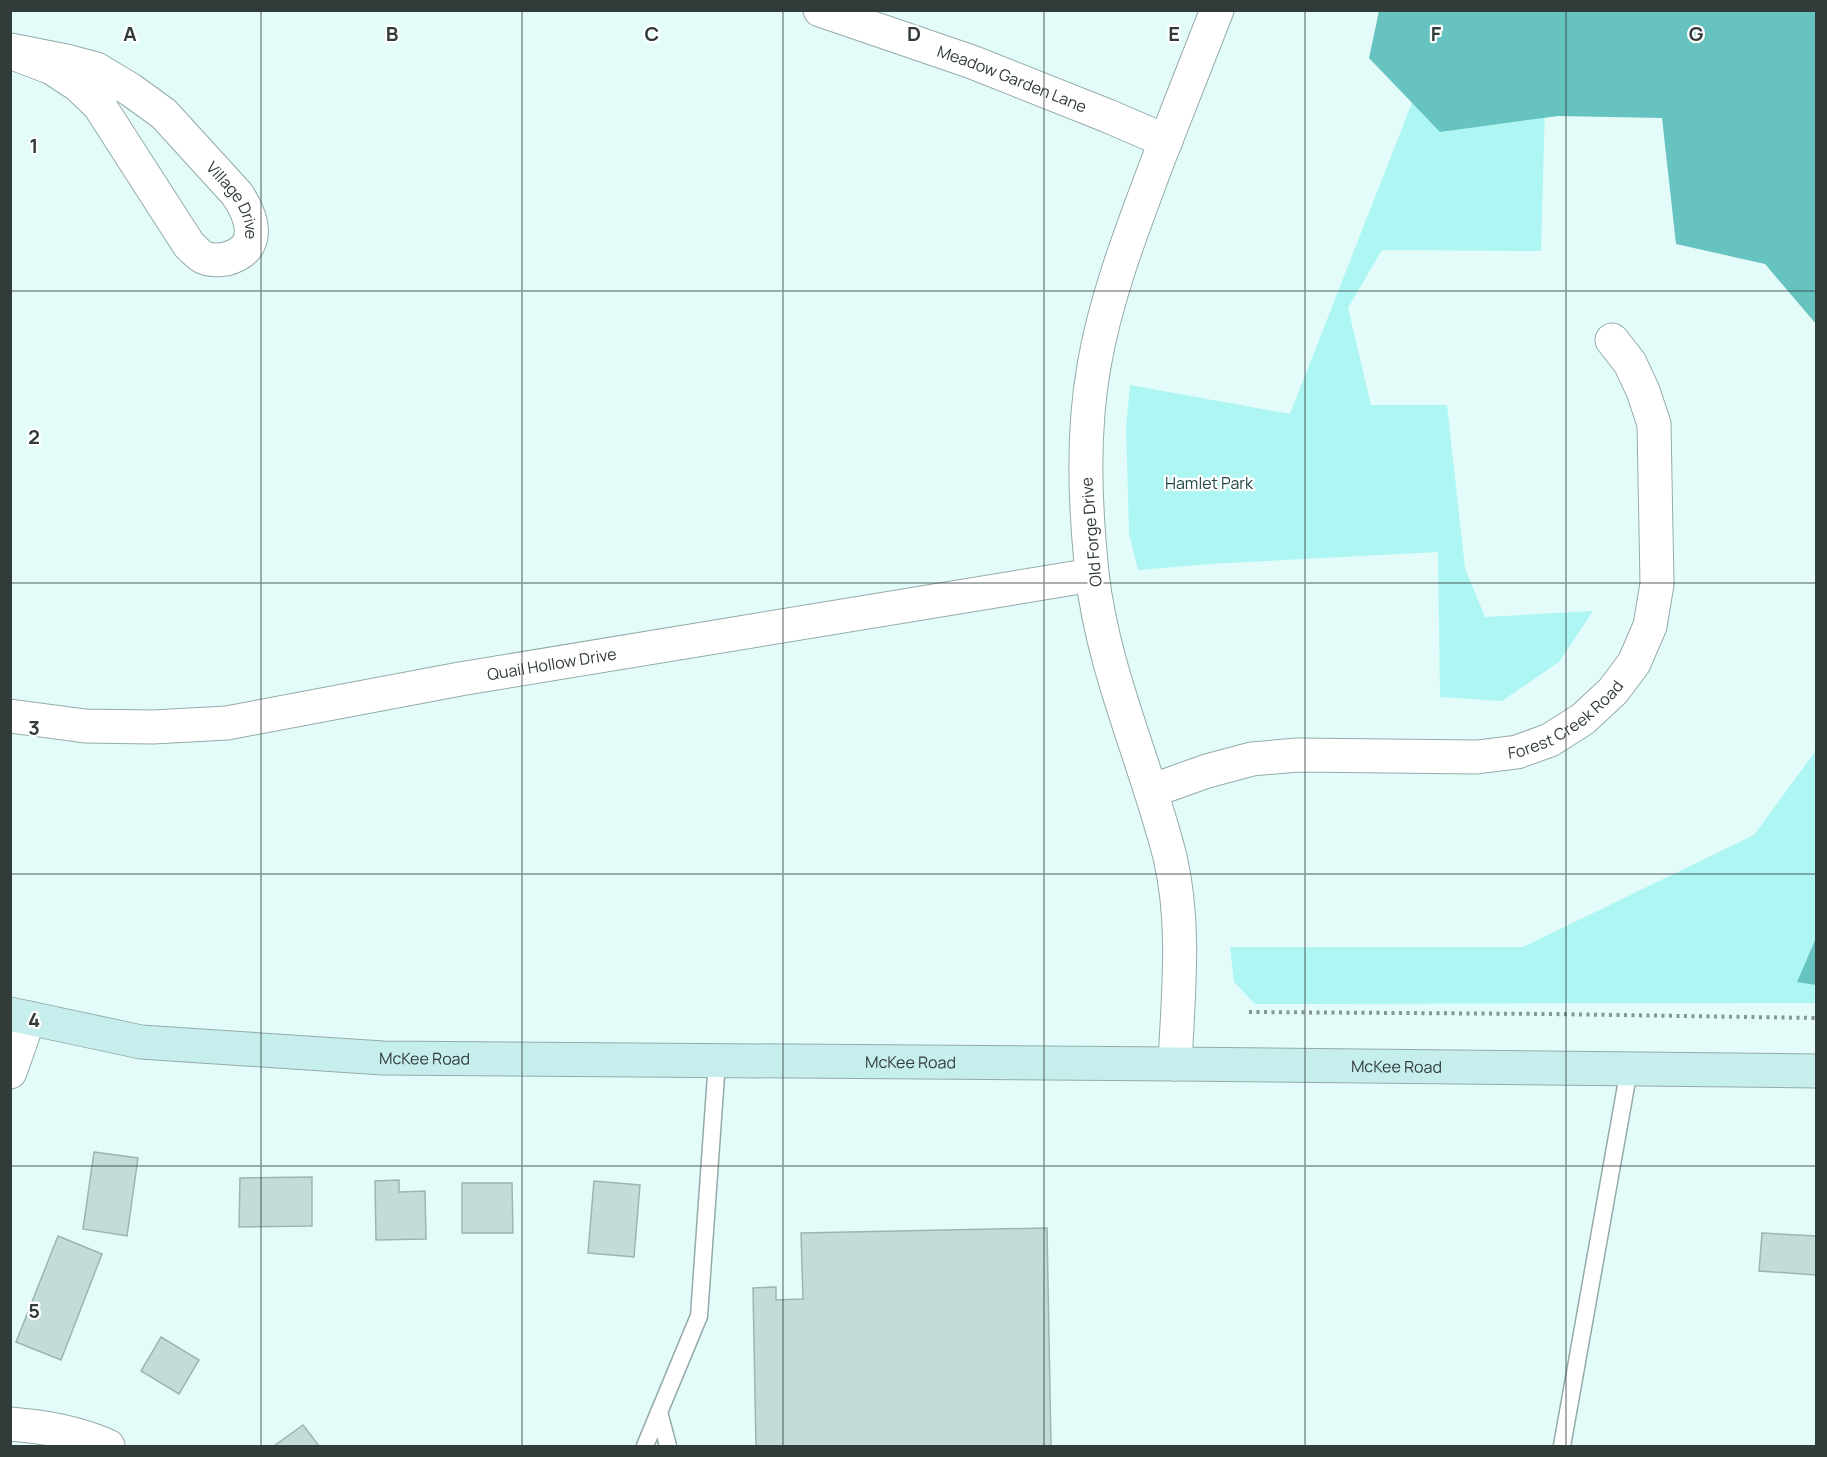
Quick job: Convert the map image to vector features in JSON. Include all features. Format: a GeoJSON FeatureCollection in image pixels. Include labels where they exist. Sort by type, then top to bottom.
{"type":"FeatureCollection","features":[{"type":"Feature","properties":{"kind":"main road","name":"McKee Road"},"geometry":{"type":"LineString","coordinates":[[20,1016],[141,1042],[383,1058],[1816,1071]]}},
{"type":"Feature","properties":{"kind":"street","name":"Meadow Garden Lane"},"geometry":{"type":"LineString","coordinates":[[820,10],[972,62],[1166,141]]}},
{"type":"Feature","properties":{"kind":"street","name":"Old Forge Drive"},"geometry":{"type":"LineString","coordinates":[[1175,1064],[1180,952],[1178,906],[1170,859],[1103,634],[1092,575],[1086,496],[1086,428],[1094,366],[1111,288],[1217,10]]}},
{"type":"Feature","properties":{"kind":"street","name":"Village Drive"},"geometry":{"type":"LineString","coordinates":[[10,51],[96,69],[131,90],[164,114],[237,194],[245,207],[251,220],[252,231],[244,251],[223,260],[203,257],[189,244],[99,105],[78,85],[52,68],[10,51]]}},
{"type":"Feature","properties":{"kind":"street","name":"Forest Creek Road"},"geometry":{"type":"LineString","coordinates":[[1151,791],[1207,771],[1252,759],[1298,755],[1477,757],[1517,752],[1550,740],[1583,719],[1613,691],[1634,663],[1650,626],[1657,584],[1654,424],[1643,391],[1630,363],[1611,340]]}},
{"type":"Feature","properties":{"kind":"street","name":"Quail Hollow Drive"},"geometry":{"type":"LineString","coordinates":[[10,716],[85,726],[153,727],[227,723],[460,679],[1092,575]]}},
{"type":"Feature","properties":{"kind":"street"},"geometry":{"type":"LineString","coordinates":[[10,1072],[20,1016]]}},
{"type":"Feature","properties":{"kind":"street"},"geometry":{"type":"LineString","coordinates":[[10,1424],[50,1427],[87,1437],[108,1446]]}},
{"type":"Feature","properties":{"kind":"lane"},"geometry":{"type":"LineString","coordinates":[[645,1446],[699,1316],[717,1061]]}},
{"type":"Feature","properties":{"kind":"lane"},"geometry":{"type":"LineString","coordinates":[[1562,1446],[1629,1069]]}},
{"type":"Feature","properties":{"kind":"lane"},"geometry":{"type":"LineString","coordinates":[[659,1412],[668,1446]]}},
{"type":"Feature","properties":{"kind":"path"},"geometry":{"type":"LineString","coordinates":[[1249,1012],[1816,1018]]}},
{"type":"Feature","properties":{"kind":"green space","name":"Hamlet Park"},"geometry":{"type":"Polygon","coordinates":[[[1816,11],[1674,78],[1545,104],[1541,251],[1382,250],[1348,308],[1371,405],[1447,405],[1465,568],[1485,617],[1593,611],[1559,662],[1502,701],[1440,697],[1438,552],[1138,570],[1129,533],[1126,427],[1130,385],[1290,414],[1437,39],[1816,11]]]}},
{"type":"Feature","properties":{"kind":"green space"},"geometry":{"type":"Polygon","coordinates":[[[1816,742],[1816,1003],[1255,1004],[1234,982],[1230,947],[1523,947],[1754,835],[1814,753],[1816,742]]]}},
{"type":"Feature","properties":{"kind":"shaded area"},"geometry":{"type":"Polygon","coordinates":[[[1379,11],[1816,11],[1816,324],[1765,264],[1676,244],[1662,118],[1558,116],[1440,132],[1369,58],[1379,11]]]}},
{"type":"Feature","properties":{"kind":"shaded area"},"geometry":{"type":"Polygon","coordinates":[[[1816,938],[1816,985],[1797,982],[1816,938]]]}},
{"type":"Feature","properties":{"kind":"building"},"geometry":{"type":"Polygon","coordinates":[[[94,1152],[138,1158],[127,1236],[83,1229],[94,1152]]]}},
{"type":"Feature","properties":{"kind":"building"},"geometry":{"type":"Polygon","coordinates":[[[312,1177],[312,1226],[239,1227],[240,1178],[312,1177]]]}},
{"type":"Feature","properties":{"kind":"building"},"geometry":{"type":"Polygon","coordinates":[[[399,1180],[399,1192],[425,1191],[426,1239],[376,1240],[375,1181],[399,1180]]]}},
{"type":"Feature","properties":{"kind":"building"},"geometry":{"type":"Polygon","coordinates":[[[594,1181],[640,1185],[634,1257],[588,1253],[594,1181]]]}},
{"type":"Feature","properties":{"kind":"building"},"geometry":{"type":"Polygon","coordinates":[[[462,1183],[512,1183],[513,1233],[462,1233],[462,1183]]]}},
{"type":"Feature","properties":{"kind":"building"},"geometry":{"type":"Polygon","coordinates":[[[1047,1228],[1051,1446],[756,1446],[753,1288],[776,1287],[776,1300],[803,1299],[801,1233],[1047,1228]]]}},
{"type":"Feature","properties":{"kind":"building"},"geometry":{"type":"Polygon","coordinates":[[[1762,1233],[1816,1236],[1816,1275],[1759,1271],[1762,1233]]]}},
{"type":"Feature","properties":{"kind":"building"},"geometry":{"type":"Polygon","coordinates":[[[58,1236],[102,1254],[61,1360],[16,1342],[58,1236]]]}},
{"type":"Feature","properties":{"kind":"building"},"geometry":{"type":"Polygon","coordinates":[[[161,1337],[199,1360],[179,1394],[141,1371],[161,1337]]]}},
{"type":"Feature","properties":{"kind":"building"},"geometry":{"type":"Polygon","coordinates":[[[303,1425],[319,1446],[274,1446],[303,1425]]]}}]}
